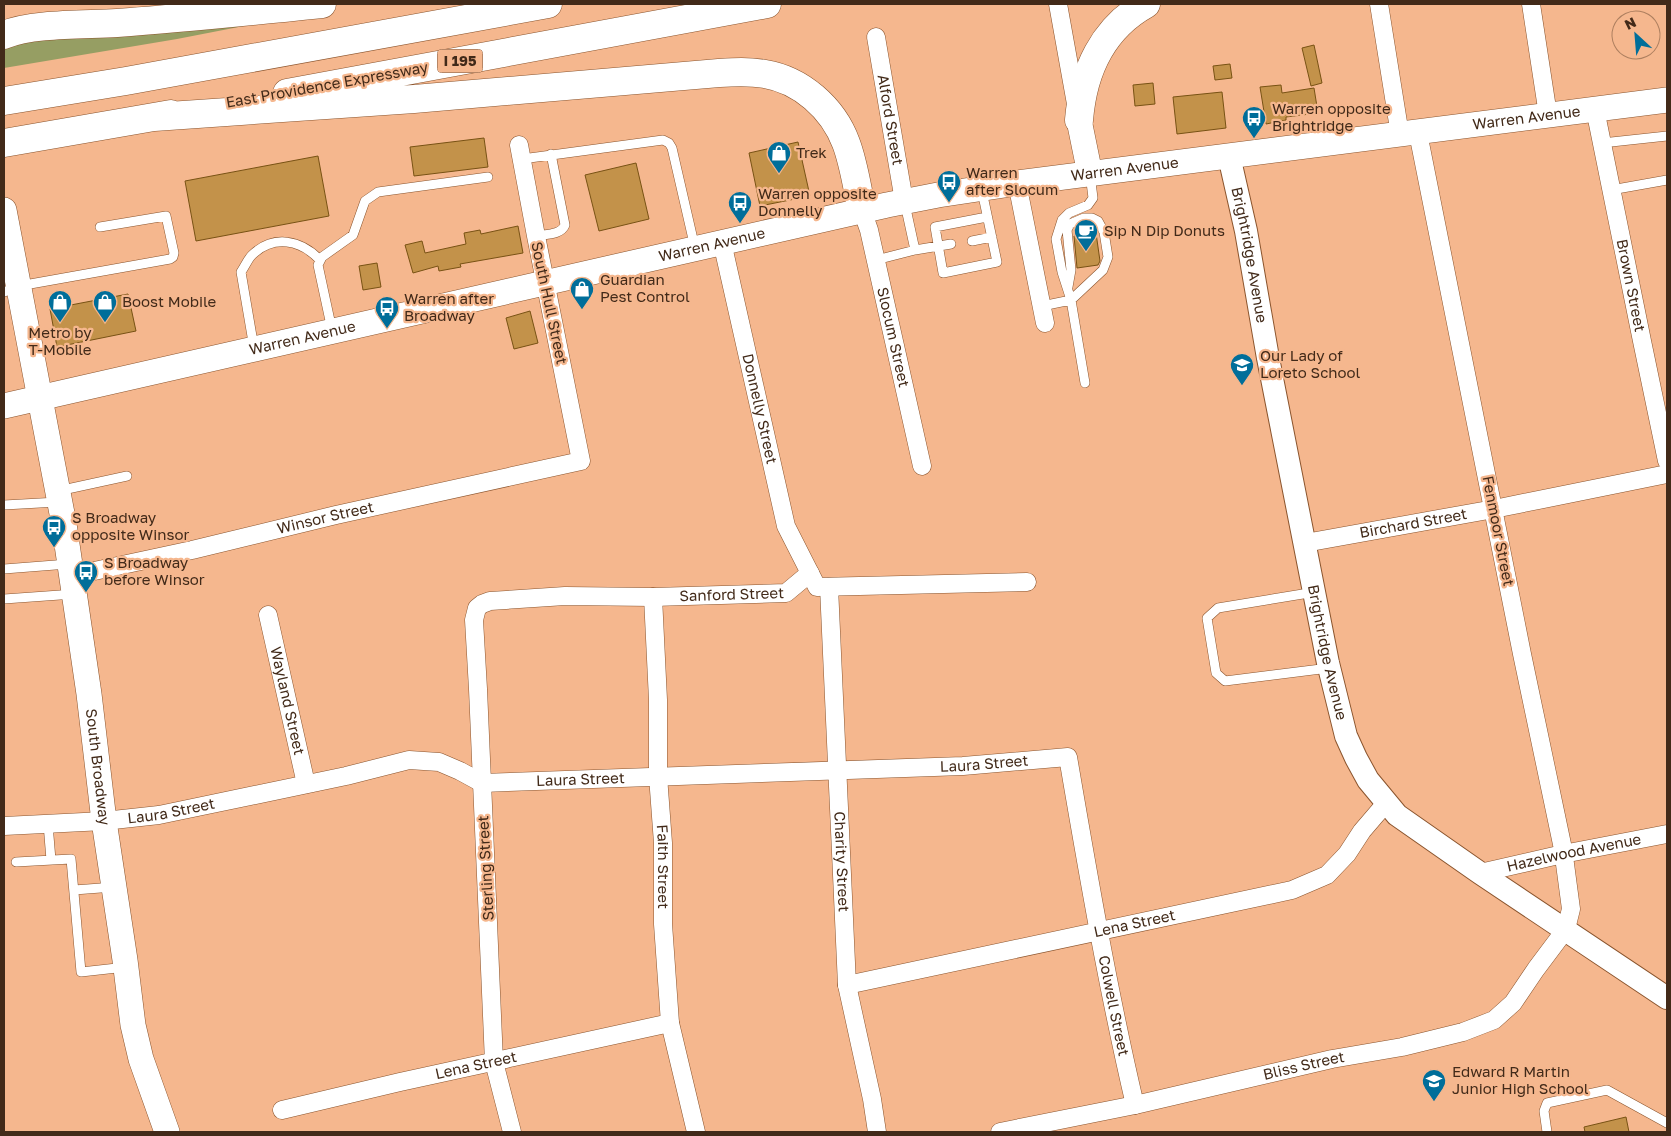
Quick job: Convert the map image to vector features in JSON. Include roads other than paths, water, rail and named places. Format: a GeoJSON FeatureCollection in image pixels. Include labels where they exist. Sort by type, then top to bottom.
{"type":"FeatureCollection","features":[{"type":"Feature","properties":{"kind":"highway"},"geometry":{"type":"LineString","coordinates":[[4,35],[10,32],[43,27],[204,16],[322,4]]}},
{"type":"Feature","properties":{"kind":"highway"},"geometry":{"type":"LineString","coordinates":[[15,99],[136,80],[548,4]]}},
{"type":"Feature","properties":{"kind":"highway","name":"East Providence Expressway"},"geometry":{"type":"LineString","coordinates":[[4,143],[767,4]]}},
{"type":"Feature","properties":{"kind":"highway"},"geometry":{"type":"LineString","coordinates":[[1079,120],[1085,84],[1094,58],[1110,33],[1120,23],[1146,4]]}},
{"type":"Feature","properties":{"kind":"highway"},"geometry":{"type":"LineString","coordinates":[[4,19],[43,27]]}},
{"type":"Feature","properties":{"kind":"highway"},"geometry":{"type":"LineString","coordinates":[[154,117],[414,99],[718,73],[750,72],[766,74],[780,78],[805,90],[826,109],[834,120],[846,143],[862,210]]}},
{"type":"Feature","properties":{"kind":"main road","name":"Warren Avenue"},"geometry":{"type":"LineString","coordinates":[[4,406],[904,201],[1017,183],[1667,100]]}},
{"type":"Feature","properties":{"kind":"main road"},"geometry":{"type":"LineString","coordinates":[[1079,120],[1090,174]]}},
{"type":"Feature","properties":{"kind":"main road","name":"South Broadway"},"geometry":{"type":"LineString","coordinates":[[4,216],[11,289],[40,398],[72,578],[133,1025],[141,1059],[167,1132]]}},
{"type":"Feature","properties":{"kind":"street"},"geometry":{"type":"LineString","coordinates":[[1058,4],[1079,120]]}},
{"type":"Feature","properties":{"kind":"street","name":"Fenmoor Street"},"geometry":{"type":"LineString","coordinates":[[1379,4],[1494,509],[1563,854],[1571,909],[1566,929]]}},
{"type":"Feature","properties":{"kind":"street"},"geometry":{"type":"LineString","coordinates":[[1531,4],[1548,115]]}},
{"type":"Feature","properties":{"kind":"street","name":"Alford Street"},"geometry":{"type":"LineString","coordinates":[[876,37],[904,201]]}},
{"type":"Feature","properties":{"kind":"street","name":"Brown Street"},"geometry":{"type":"LineString","coordinates":[[1595,109],[1667,460]]}},
{"type":"Feature","properties":{"kind":"street","name":"South Hull Street"},"geometry":{"type":"LineString","coordinates":[[521,152],[581,460]]}},
{"type":"Feature","properties":{"kind":"street","name":"Brightridge Avenue"},"geometry":{"type":"LineString","coordinates":[[1229,156],[1246,231],[1268,358],[1329,668],[1346,736],[1356,758],[1368,780],[1397,815],[1667,998]]}},
{"type":"Feature","properties":{"kind":"street"},"geometry":{"type":"LineString","coordinates":[[1017,183],[1044,314]]}},
{"type":"Feature","properties":{"kind":"street","name":"Slocum Street"},"geometry":{"type":"LineString","coordinates":[[862,210],[869,230],[922,466]]}},
{"type":"Feature","properties":{"kind":"street","name":"Donnelly Street"},"geometry":{"type":"LineString","coordinates":[[722,242],[786,526],[810,573]]}},
{"type":"Feature","properties":{"kind":"street","name":"Winsor Street"},"geometry":{"type":"LineString","coordinates":[[72,578],[336,515],[581,460]]}},
{"type":"Feature","properties":{"kind":"street","name":"Birchard Street"},"geometry":{"type":"LineString","coordinates":[[1305,543],[1494,509],[1667,474]]}},
{"type":"Feature","properties":{"kind":"street"},"geometry":{"type":"LineString","coordinates":[[810,573],[817,588],[1027,582]]}},
{"type":"Feature","properties":{"kind":"street","name":"Sanford Street"},"geometry":{"type":"LineString","coordinates":[[482,604],[490,601],[565,596],[653,597],[786,593],[810,573]]}},
{"type":"Feature","properties":{"kind":"street","name":"Charity Street"},"geometry":{"type":"LineString","coordinates":[[829,587],[847,985],[872,1099],[877,1132]]}},
{"type":"Feature","properties":{"kind":"street","name":"Faith Street"},"geometry":{"type":"LineString","coordinates":[[653,597],[658,700],[658,776],[663,843],[664,924],[670,1023],[696,1132]]}},
{"type":"Feature","properties":{"kind":"street","name":"Sterling Street"},"geometry":{"type":"LineString","coordinates":[[482,604],[477,608],[474,620],[494,1062],[512,1132]]}},
{"type":"Feature","properties":{"kind":"street","name":"Wayland Street"},"geometry":{"type":"LineString","coordinates":[[268,615],[306,784]]}},
{"type":"Feature","properties":{"kind":"street","name":"Laura Street"},"geometry":{"type":"LineString","coordinates":[[4,826],[104,821],[159,815],[346,776],[409,760],[439,762],[482,783],[963,766],[1068,757]]}},
{"type":"Feature","properties":{"kind":"street","name":"Colwell Street"},"geometry":{"type":"LineString","coordinates":[[1068,757],[1098,931],[1115,1019],[1135,1105]]}},
{"type":"Feature","properties":{"kind":"street","name":"Lena Street"},"geometry":{"type":"LineString","coordinates":[[847,985],[1273,895],[1308,884],[1327,875],[1347,854],[1362,831],[1386,803]]}},
{"type":"Feature","properties":{"kind":"street","name":"Hazelwood Avenue"},"geometry":{"type":"LineString","coordinates":[[1480,873],[1563,854],[1667,834]]}},
{"type":"Feature","properties":{"kind":"street","name":"Bliss Street"},"geometry":{"type":"LineString","coordinates":[[1000,1132],[1135,1105],[1332,1059],[1402,1047],[1463,1032],[1494,1020],[1513,1003],[1566,929]]}},
{"type":"Feature","properties":{"kind":"street","name":"Lena Street"},"geometry":{"type":"LineString","coordinates":[[282,1110],[400,1082],[670,1023]]}},
{"type":"Feature","properties":{"kind":"lane"},"geometry":{"type":"LineString","coordinates":[[1602,143],[1667,136]]}},
{"type":"Feature","properties":{"kind":"lane"},"geometry":{"type":"LineString","coordinates":[[521,152],[550,154],[663,140],[669,143],[672,148],[695,248]]}},
{"type":"Feature","properties":{"kind":"lane"},"geometry":{"type":"LineString","coordinates":[[536,236],[558,232],[565,225],[550,154]]}},
{"type":"Feature","properties":{"kind":"lane"},"geometry":{"type":"LineString","coordinates":[[1085,383],[1071,300],[1062,272],[1056,239],[1062,220],[1069,213],[1088,205],[1093,198],[1090,174]]}},
{"type":"Feature","properties":{"kind":"lane"},"geometry":{"type":"LineString","coordinates":[[332,330],[318,265],[322,256],[353,235],[365,201],[378,192],[488,177]]}},
{"type":"Feature","properties":{"kind":"lane"},"geometry":{"type":"LineString","coordinates":[[1612,190],[1667,180]]}},
{"type":"Feature","properties":{"kind":"lane"},"geometry":{"type":"LineString","coordinates":[[981,188],[997,262],[943,272],[935,227],[987,217]]}},
{"type":"Feature","properties":{"kind":"lane"},"geometry":{"type":"LineString","coordinates":[[904,201],[915,250]]}},
{"type":"Feature","properties":{"kind":"lane"},"geometry":{"type":"LineString","coordinates":[[11,289],[173,257],[173,245],[166,216],[100,227]]}},
{"type":"Feature","properties":{"kind":"lane"},"geometry":{"type":"LineString","coordinates":[[1044,314],[1071,300],[1103,270],[1108,257],[1102,226],[1092,218],[1076,220],[1070,224],[1067,230],[1066,237],[1071,270],[1068,289]]}},
{"type":"Feature","properties":{"kind":"lane"},"geometry":{"type":"LineString","coordinates":[[972,241],[992,237]]}},
{"type":"Feature","properties":{"kind":"lane"},"geometry":{"type":"LineString","coordinates":[[254,348],[241,272],[251,256],[262,247],[281,241],[297,244],[312,252],[320,260]]}},
{"type":"Feature","properties":{"kind":"lane"},"geometry":{"type":"LineString","coordinates":[[876,260],[915,250],[950,244]]}},
{"type":"Feature","properties":{"kind":"lane"},"geometry":{"type":"LineString","coordinates":[[4,504],[59,497],[127,476]]}},
{"type":"Feature","properties":{"kind":"lane"},"geometry":{"type":"LineString","coordinates":[[4,569],[72,578]]}},
{"type":"Feature","properties":{"kind":"lane"},"geometry":{"type":"LineString","coordinates":[[4,599],[72,578]]}},
{"type":"Feature","properties":{"kind":"lane"},"geometry":{"type":"LineString","coordinates":[[1315,592],[1218,608],[1208,618],[1216,673],[1225,680],[1329,668]]}},
{"type":"Feature","properties":{"kind":"lane"},"geometry":{"type":"LineString","coordinates":[[48,824],[51,860]]}},
{"type":"Feature","properties":{"kind":"lane"},"geometry":{"type":"LineString","coordinates":[[16,862],[71,859],[81,972],[126,967]]}},
{"type":"Feature","properties":{"kind":"lane"},"geometry":{"type":"LineString","coordinates":[[74,890],[114,887]]}},
{"type":"Feature","properties":{"kind":"lane"},"geometry":{"type":"LineString","coordinates":[[1548,1132],[1544,1111],[1547,1103],[1607,1090],[1667,1123]]}},
{"type":"Feature","properties":{"kind":"place","name":"Warren opposite Brightridge"},"geometry":{"type":"Point","coordinates":[1254,139]}},
{"type":"Feature","properties":{"kind":"place","name":"Trek"},"geometry":{"type":"Point","coordinates":[779,174]}},
{"type":"Feature","properties":{"kind":"place","name":"Warren after Slocum"},"geometry":{"type":"Point","coordinates":[949,203]}},
{"type":"Feature","properties":{"kind":"place","name":"Warren opposite Donnelly"},"geometry":{"type":"Point","coordinates":[740,224]}},
{"type":"Feature","properties":{"kind":"place","name":"Sip N Dip Donuts"},"geometry":{"type":"Point","coordinates":[1086,252]}},
{"type":"Feature","properties":{"kind":"place","name":"Guardian Pest Control"},"geometry":{"type":"Point","coordinates":[582,310]}},
{"type":"Feature","properties":{"kind":"place","name":"Metro by T-Mobile"},"geometry":{"type":"Point","coordinates":[60,323]}},
{"type":"Feature","properties":{"kind":"place","name":"Boost Mobile"},"geometry":{"type":"Point","coordinates":[105,323]}},
{"type":"Feature","properties":{"kind":"place","name":"Warren after Broadway"},"geometry":{"type":"Point","coordinates":[387,329]}},
{"type":"Feature","properties":{"kind":"place","name":"Our Lady of Loreto School"},"geometry":{"type":"Point","coordinates":[1242,386]}},
{"type":"Feature","properties":{"kind":"place","name":"S Broadway opposite Winsor"},"geometry":{"type":"Point","coordinates":[54,548]}},
{"type":"Feature","properties":{"kind":"place","name":"S Broadway before Winsor"},"geometry":{"type":"Point","coordinates":[86,593]}},
{"type":"Feature","properties":{"kind":"place","name":"Edward R Martin Junior High School"},"geometry":{"type":"Point","coordinates":[1434,1102]}}]}
